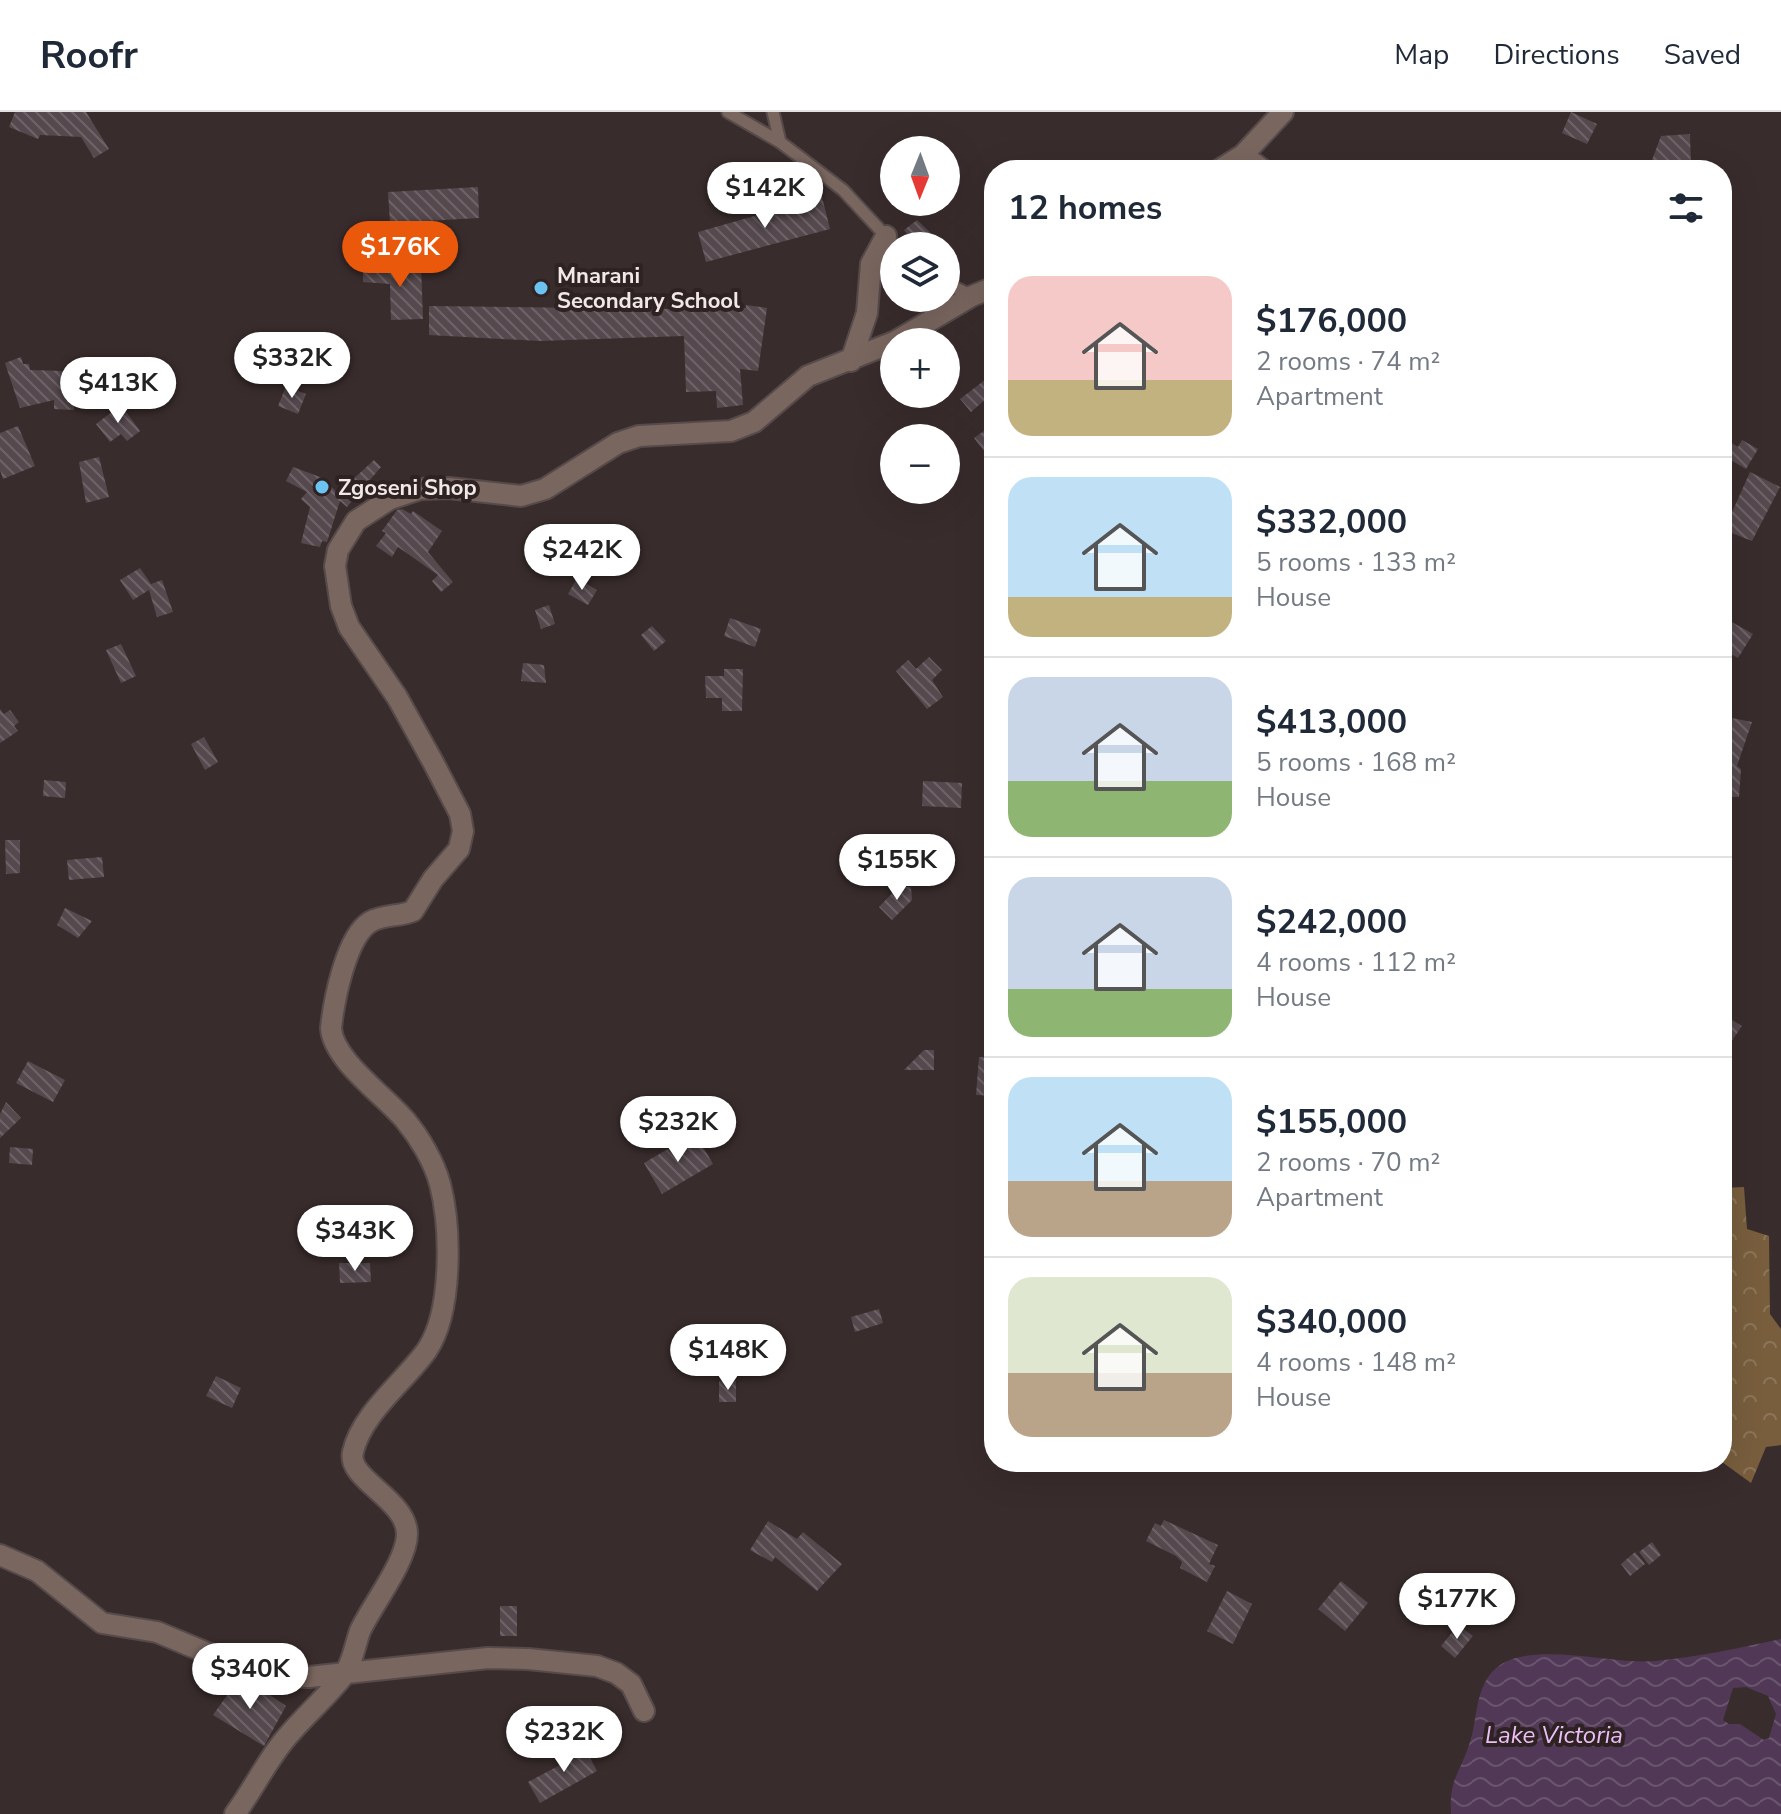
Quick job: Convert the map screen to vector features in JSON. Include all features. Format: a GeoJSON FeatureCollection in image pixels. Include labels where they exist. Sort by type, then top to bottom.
{"type":"FeatureCollection","features":[{"type":"Feature","properties":{"kind":"street"},"geometry":{"type":"LineString","coordinates":[[1235,160],[1283,112]]}},
{"type":"Feature","properties":{"kind":"street"},"geometry":{"type":"LineString","coordinates":[[1243,155],[1250,160]]}},
{"type":"Feature","properties":{"kind":"street"},"geometry":{"type":"LineString","coordinates":[[851,361],[867,313],[871,264],[880,253]]}},
{"type":"Feature","properties":{"kind":"street"},"geometry":{"type":"LineString","coordinates":[[918,328],[984,291]]}},
{"type":"Feature","properties":{"kind":"street"},"geometry":{"type":"LineString","coordinates":[[972,296],[984,300]]}},
{"type":"Feature","properties":{"kind":"street"},"geometry":{"type":"LineString","coordinates":[[235,1814],[282,1742],[346,1674],[361,1629],[397,1564],[407,1535],[399,1510],[355,1468],[353,1451],[387,1397],[433,1338],[443,1304],[447,1254],[440,1182],[427,1153],[407,1122],[341,1054],[332,1039],[332,1018],[347,960],[361,929],[384,916],[413,911],[433,879],[459,849],[463,831],[460,814],[403,707],[349,627],[335,582],[338,550],[356,521],[390,499],[420,489],[449,488],[521,496],[545,489],[618,443],[639,436],[731,431],[754,422],[808,376],[880,348]]}},
{"type":"Feature","properties":{"kind":"street"},"geometry":{"type":"LineString","coordinates":[[0,1555],[37,1571],[102,1623],[157,1632],[260,1675],[280,1678],[346,1674],[488,1658],[597,1666],[616,1673],[631,1684],[644,1711]]}},
{"type":"Feature","properties":{"kind":"lane"},"geometry":{"type":"LineString","coordinates":[[728,112],[780,142],[843,190],[882,232]]}},
{"type":"Feature","properties":{"kind":"lane"},"geometry":{"type":"LineString","coordinates":[[773,112],[780,142]]}},
{"type":"Feature","properties":{"kind":"lane"},"geometry":{"type":"LineString","coordinates":[[960,290],[972,296]]}},
{"type":"Feature","properties":{"kind":"green space"},"geometry":{"type":"Polygon","coordinates":[[[1744,1187],[1747,1229],[1769,1236],[1770,1314],[1781,1329],[1781,1445],[1766,1447],[1751,1483],[1732,1469],[1732,1188],[1744,1187]]]}},
{"type":"Feature","properties":{"kind":"water","name":"Lake Victoria"},"geometry":{"type":"Polygon","coordinates":[[[1781,1639],[1781,1814],[1451,1814],[1453,1785],[1472,1736],[1483,1687],[1494,1670],[1509,1661],[1548,1654],[1655,1661],[1781,1639]],[[1746,1687],[1733,1688],[1723,1720],[1729,1724],[1740,1724],[1764,1740],[1769,1738],[1776,1714],[1768,1696],[1746,1687]]]}},
{"type":"Feature","properties":{"kind":"building"},"geometry":{"type":"Polygon","coordinates":[[[15,112],[86,112],[109,149],[94,158],[81,137],[40,135],[38,139],[9,127],[15,112]]]}},
{"type":"Feature","properties":{"kind":"building"},"geometry":{"type":"Polygon","coordinates":[[[1571,112],[1597,124],[1587,144],[1562,133],[1571,112]]]}},
{"type":"Feature","properties":{"kind":"building"},"geometry":{"type":"Polygon","coordinates":[[[1690,134],[1691,160],[1652,160],[1661,136],[1690,134]]]}},
{"type":"Feature","properties":{"kind":"building"},"geometry":{"type":"Polygon","coordinates":[[[478,187],[479,218],[390,223],[388,192],[478,187]]]}},
{"type":"Feature","properties":{"kind":"building"},"geometry":{"type":"Polygon","coordinates":[[[822,197],[830,229],[706,262],[698,232],[822,197]]]}},
{"type":"Feature","properties":{"kind":"building"},"geometry":{"type":"Polygon","coordinates":[[[917,220],[930,232],[906,232],[904,230],[917,220]]]}},
{"type":"Feature","properties":{"kind":"building"},"geometry":{"type":"Polygon","coordinates":[[[421,264],[423,319],[391,320],[390,284],[363,282],[363,267],[421,264]]]}},
{"type":"Feature","properties":{"kind":"building"},"geometry":{"type":"Polygon","coordinates":[[[746,305],[767,308],[758,371],[740,369],[743,405],[717,408],[716,391],[686,392],[684,336],[540,341],[429,335],[429,306],[670,309],[746,308],[746,305]]]}},
{"type":"Feature","properties":{"kind":"building"},"geometry":{"type":"Polygon","coordinates":[[[21,357],[23,364],[29,364],[30,370],[63,371],[63,375],[67,375],[67,384],[95,384],[96,390],[74,395],[74,410],[54,409],[54,400],[20,408],[5,363],[21,357]]]}},
{"type":"Feature","properties":{"kind":"building"},"geometry":{"type":"Polygon","coordinates":[[[984,381],[984,401],[971,412],[960,399],[984,381]]]}},
{"type":"Feature","properties":{"kind":"building"},"geometry":{"type":"Polygon","coordinates":[[[286,386],[306,394],[298,414],[278,406],[286,386]]]}},
{"type":"Feature","properties":{"kind":"building"},"geometry":{"type":"Polygon","coordinates":[[[121,405],[140,431],[127,441],[121,434],[110,442],[96,424],[121,405]]]}},
{"type":"Feature","properties":{"kind":"building"},"geometry":{"type":"Polygon","coordinates":[[[18,426],[35,466],[3,479],[0,470],[0,433],[18,426]]]}},
{"type":"Feature","properties":{"kind":"building"},"geometry":{"type":"Polygon","coordinates":[[[984,431],[984,451],[974,438],[984,431]]]}},
{"type":"Feature","properties":{"kind":"building"},"geometry":{"type":"Polygon","coordinates":[[[1742,440],[1758,449],[1746,469],[1732,461],[1732,443],[1738,447],[1742,440]]]}},
{"type":"Feature","properties":{"kind":"building"},"geometry":{"type":"Polygon","coordinates":[[[99,457],[109,497],[86,503],[79,462],[99,457]]]}},
{"type":"Feature","properties":{"kind":"building"},"geometry":{"type":"Polygon","coordinates":[[[374,460],[381,467],[347,507],[340,501],[327,542],[322,541],[320,547],[301,543],[310,507],[301,499],[307,492],[286,481],[293,467],[320,477],[338,493],[374,460]]]}},
{"type":"Feature","properties":{"kind":"building"},"geometry":{"type":"Polygon","coordinates":[[[1750,472],[1780,487],[1752,541],[1732,533],[1732,512],[1750,472]]]}},
{"type":"Feature","properties":{"kind":"building"},"geometry":{"type":"Polygon","coordinates":[[[397,510],[411,514],[413,511],[442,531],[428,552],[453,582],[441,592],[432,581],[438,575],[398,547],[392,557],[376,546],[386,533],[382,531],[397,510]]]}},
{"type":"Feature","properties":{"kind":"building"},"geometry":{"type":"Polygon","coordinates":[[[140,568],[151,584],[162,580],[173,612],[157,617],[149,590],[133,600],[120,580],[140,568]]]}},
{"type":"Feature","properties":{"kind":"building"},"geometry":{"type":"Polygon","coordinates":[[[577,578],[597,590],[588,605],[568,594],[577,578]]]}},
{"type":"Feature","properties":{"kind":"building"},"geometry":{"type":"Polygon","coordinates":[[[549,605],[555,624],[541,629],[535,610],[549,605]]]}},
{"type":"Feature","properties":{"kind":"building"},"geometry":{"type":"Polygon","coordinates":[[[730,618],[761,629],[755,647],[724,636],[730,618]]]}},
{"type":"Feature","properties":{"kind":"building"},"geometry":{"type":"Polygon","coordinates":[[[1732,622],[1753,634],[1738,658],[1732,655],[1732,622]]]}},
{"type":"Feature","properties":{"kind":"building"},"geometry":{"type":"Polygon","coordinates":[[[652,626],[666,641],[654,651],[641,635],[652,626]]]}},
{"type":"Feature","properties":{"kind":"building"},"geometry":{"type":"Polygon","coordinates":[[[121,644],[136,676],[121,683],[106,650],[121,644]]]}},
{"type":"Feature","properties":{"kind":"building"},"geometry":{"type":"Polygon","coordinates":[[[929,657],[942,670],[932,680],[943,697],[927,709],[896,671],[908,660],[916,669],[929,657]]]}},
{"type":"Feature","properties":{"kind":"building"},"geometry":{"type":"Polygon","coordinates":[[[523,663],[544,665],[546,683],[521,681],[523,663]]]}},
{"type":"Feature","properties":{"kind":"building"},"geometry":{"type":"Polygon","coordinates":[[[724,669],[743,669],[742,711],[722,711],[722,698],[706,698],[705,676],[724,676],[724,669]]]}},
{"type":"Feature","properties":{"kind":"building"},"geometry":{"type":"Polygon","coordinates":[[[0,709],[4,714],[10,710],[19,722],[14,726],[18,731],[0,743],[0,709]]]}},
{"type":"Feature","properties":{"kind":"building"},"geometry":{"type":"Polygon","coordinates":[[[1732,718],[1752,722],[1737,766],[1741,769],[1739,797],[1732,797],[1732,718]]]}},
{"type":"Feature","properties":{"kind":"building"},"geometry":{"type":"Polygon","coordinates":[[[204,737],[218,762],[205,770],[191,744],[204,737]]]}},
{"type":"Feature","properties":{"kind":"building"},"geometry":{"type":"Polygon","coordinates":[[[44,780],[66,782],[65,798],[43,796],[44,780]]]}},
{"type":"Feature","properties":{"kind":"building"},"geometry":{"type":"Polygon","coordinates":[[[923,781],[962,783],[961,808],[922,806],[923,781]]]}},
{"type":"Feature","properties":{"kind":"building"},"geometry":{"type":"Polygon","coordinates":[[[5,840],[20,840],[20,873],[6,874],[5,840]]]}},
{"type":"Feature","properties":{"kind":"building"},"geometry":{"type":"Polygon","coordinates":[[[102,857],[104,877],[69,880],[67,860],[102,857]]]}},
{"type":"Feature","properties":{"kind":"building"},"geometry":{"type":"Polygon","coordinates":[[[898,887],[911,887],[912,900],[892,920],[879,907],[898,887]]]}},
{"type":"Feature","properties":{"kind":"building"},"geometry":{"type":"Polygon","coordinates":[[[65,908],[92,921],[78,938],[57,925],[65,908]]]}},
{"type":"Feature","properties":{"kind":"building"},"geometry":{"type":"Polygon","coordinates":[[[1732,1020],[1742,1026],[1732,1040],[1732,1020]]]}},
{"type":"Feature","properties":{"kind":"building"},"geometry":{"type":"Polygon","coordinates":[[[924,1050],[934,1050],[934,1070],[904,1070],[924,1050]]]}},
{"type":"Feature","properties":{"kind":"building"},"geometry":{"type":"Polygon","coordinates":[[[979,1057],[984,1057],[984,1095],[976,1095],[979,1057]]]}},
{"type":"Feature","properties":{"kind":"building"},"geometry":{"type":"Polygon","coordinates":[[[28,1061],[65,1080],[53,1102],[16,1083],[28,1061]]]}},
{"type":"Feature","properties":{"kind":"building"},"geometry":{"type":"Polygon","coordinates":[[[6,1102],[21,1118],[0,1138],[0,1114],[6,1102]]]}},
{"type":"Feature","properties":{"kind":"building"},"geometry":{"type":"Polygon","coordinates":[[[695,1133],[713,1164],[662,1194],[644,1163],[695,1133]]]}},
{"type":"Feature","properties":{"kind":"building"},"geometry":{"type":"Polygon","coordinates":[[[10,1147],[33,1149],[32,1165],[9,1163],[10,1147]]]}},
{"type":"Feature","properties":{"kind":"building"},"geometry":{"type":"Polygon","coordinates":[[[339,1263],[370,1263],[371,1282],[340,1283],[339,1263]]]}},
{"type":"Feature","properties":{"kind":"building"},"geometry":{"type":"Polygon","coordinates":[[[879,1309],[883,1323],[855,1332],[851,1317],[879,1309]]]}},
{"type":"Feature","properties":{"kind":"building"},"geometry":{"type":"Polygon","coordinates":[[[216,1376],[241,1388],[232,1408],[206,1396],[216,1376]]]}},
{"type":"Feature","properties":{"kind":"building"},"geometry":{"type":"Polygon","coordinates":[[[719,1381],[736,1381],[736,1402],[719,1402],[719,1381]]]}},
{"type":"Feature","properties":{"kind":"building"},"geometry":{"type":"Polygon","coordinates":[[[1164,1520],[1218,1545],[1209,1564],[1215,1566],[1207,1582],[1180,1568],[1182,1562],[1176,1556],[1146,1541],[1155,1523],[1161,1526],[1164,1520]]]}},
{"type":"Feature","properties":{"kind":"building"},"geometry":{"type":"Polygon","coordinates":[[[768,1521],[797,1539],[803,1532],[842,1564],[817,1591],[775,1557],[772,1562],[750,1550],[768,1521]]]}},
{"type":"Feature","properties":{"kind":"building"},"geometry":{"type":"Polygon","coordinates":[[[1652,1542],[1661,1555],[1649,1565],[1639,1552],[1652,1542]]]}},
{"type":"Feature","properties":{"kind":"building"},"geometry":{"type":"Polygon","coordinates":[[[1635,1552],[1645,1564],[1630,1576],[1621,1564],[1635,1552]]]}},
{"type":"Feature","properties":{"kind":"building"},"geometry":{"type":"Polygon","coordinates":[[[1341,1581],[1368,1603],[1345,1631],[1318,1609],[1341,1581]]]}},
{"type":"Feature","properties":{"kind":"building"},"geometry":{"type":"Polygon","coordinates":[[[1227,1591],[1252,1604],[1233,1644],[1207,1631],[1227,1591]]]}},
{"type":"Feature","properties":{"kind":"building"},"geometry":{"type":"Polygon","coordinates":[[[500,1606],[517,1606],[517,1636],[500,1636],[500,1606]]]}},
{"type":"Feature","properties":{"kind":"building"},"geometry":{"type":"Polygon","coordinates":[[[1458,1625],[1473,1636],[1455,1658],[1441,1646],[1458,1625]]]}},
{"type":"Feature","properties":{"kind":"building"},"geometry":{"type":"Polygon","coordinates":[[[233,1678],[260,1688],[286,1706],[264,1746],[213,1715],[233,1687],[229,1684],[233,1678]]]}},
{"type":"Feature","properties":{"kind":"building"},"geometry":{"type":"Polygon","coordinates":[[[582,1743],[597,1771],[540,1803],[528,1782],[560,1765],[556,1757],[582,1743]]]}},
{"type":"Feature","properties":{"kind":"place","name":"Mnarani Secondary School"},"geometry":{"type":"Point","coordinates":[541,288]}},
{"type":"Feature","properties":{"kind":"place","name":"Zgoseni Shop"},"geometry":{"type":"Point","coordinates":[322,487]}}]}
